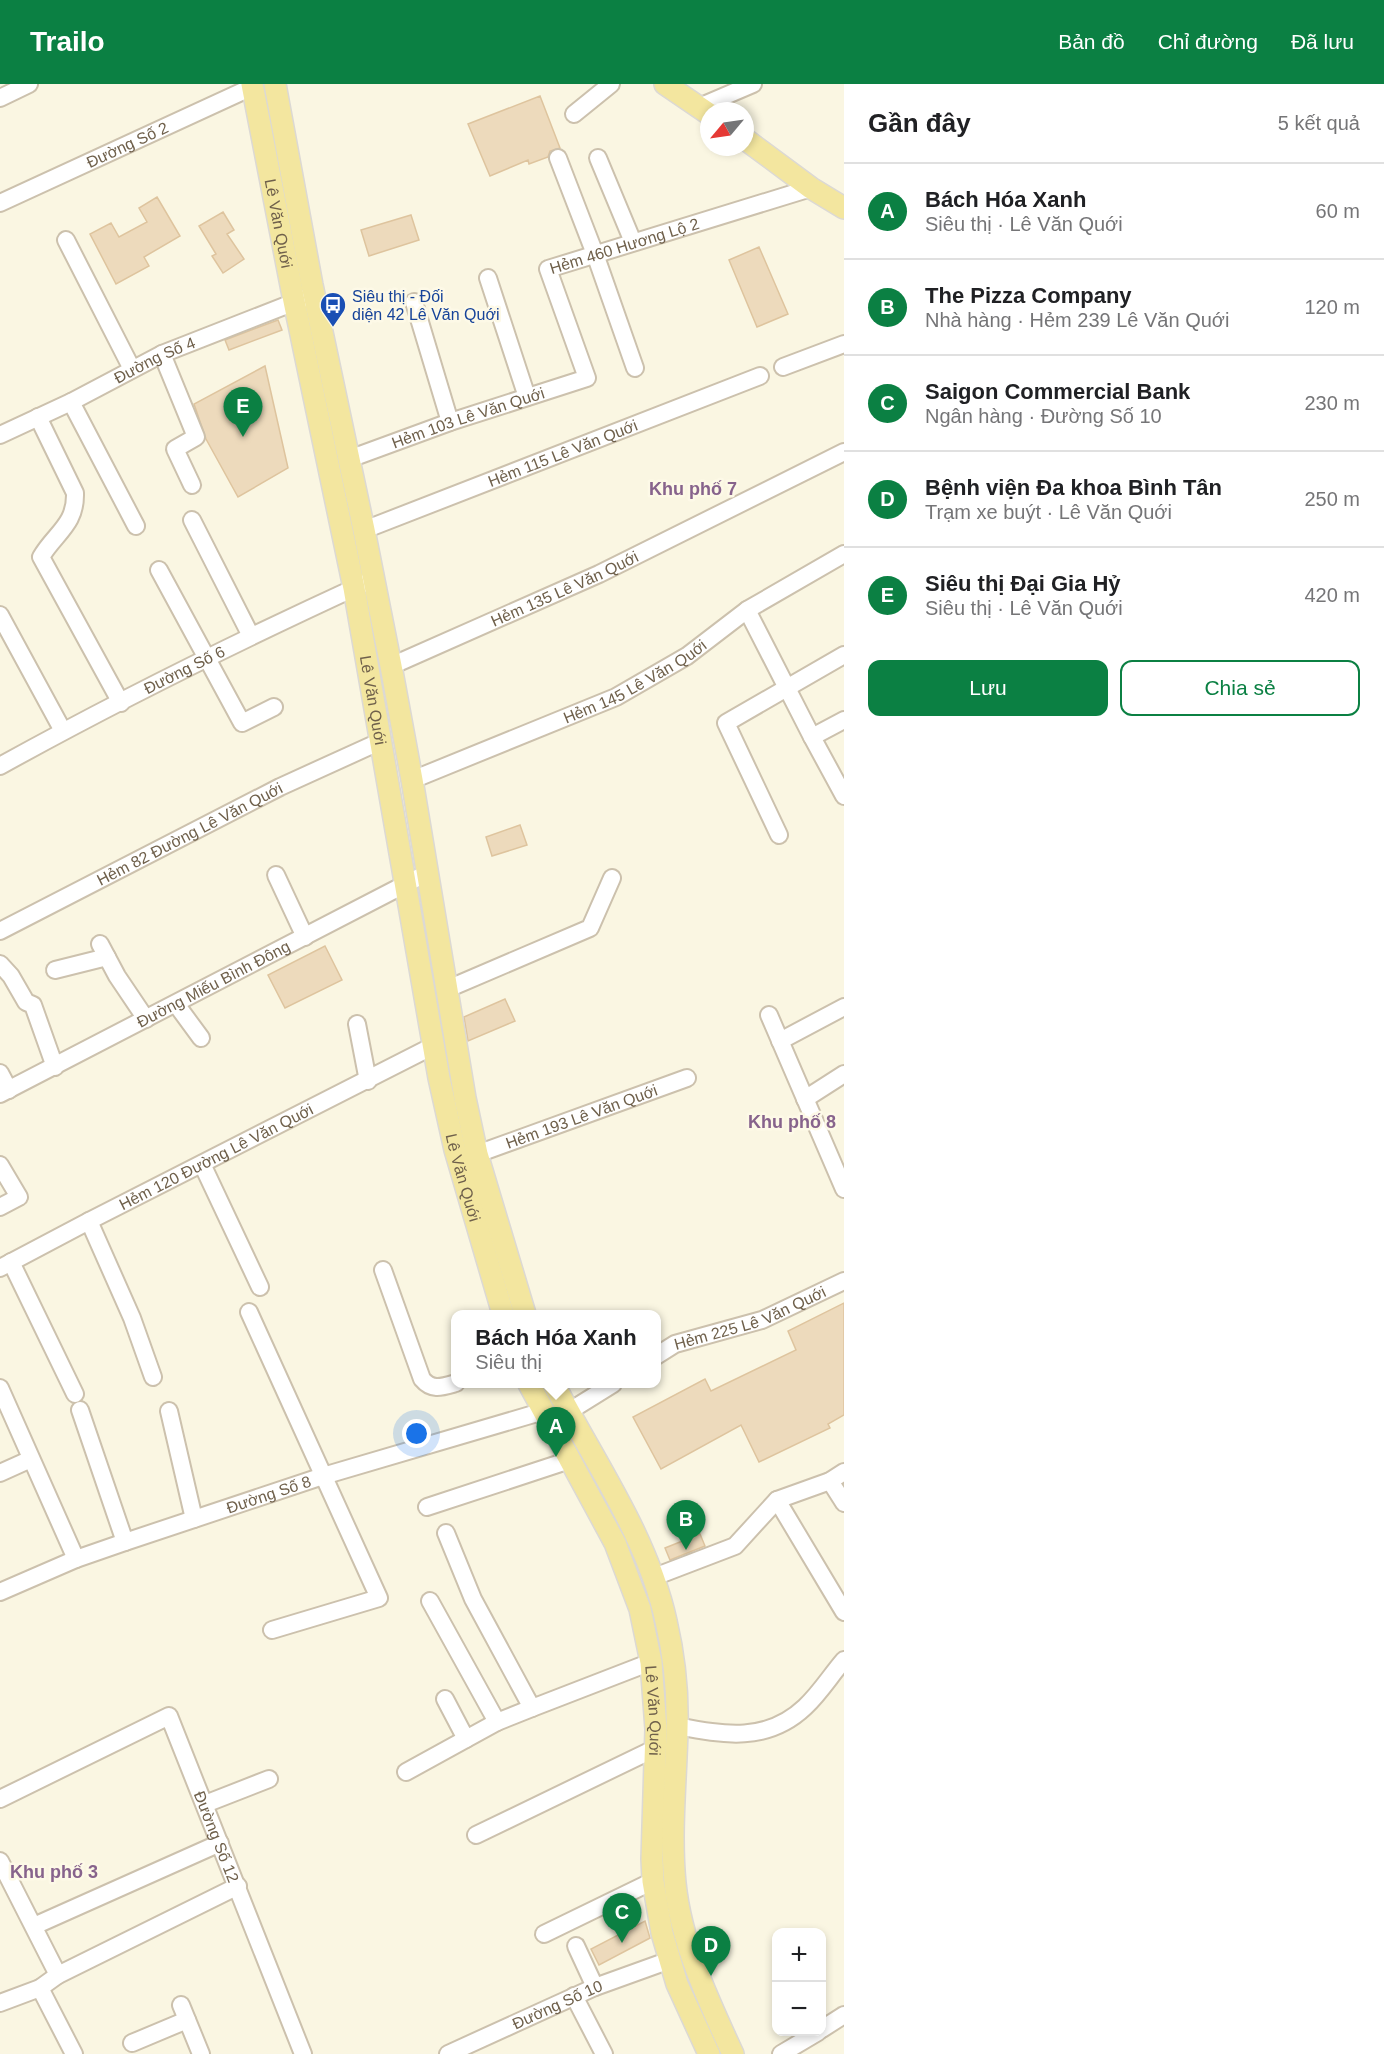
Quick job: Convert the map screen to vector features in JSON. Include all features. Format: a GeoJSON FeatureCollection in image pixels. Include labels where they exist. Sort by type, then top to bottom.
{"type":"FeatureCollection","features":[{"type":"Feature","properties":{"kind":"main road","name":"Lê Văn Quới"},"geometry":{"type":"LineString","coordinates":[[275,84],[314,295],[391,666],[465,1098],[477,1154],[524,1310]]}},
{"type":"Feature","properties":{"kind":"main road"},"geometry":{"type":"LineString","coordinates":[[665,84],[700,107]]}},
{"type":"Feature","properties":{"kind":"main road","name":"Lê Văn Quới"},"geometry":{"type":"LineString","coordinates":[[252,86],[354,588],[433,1046],[455,1150],[502,1310]]}},
{"type":"Feature","properties":{"kind":"main road"},"geometry":{"type":"LineString","coordinates":[[754,147],[811,188],[841,203]]}},
{"type":"Feature","properties":{"kind":"main road","name":"Lê Văn Quới"},"geometry":{"type":"LineString","coordinates":[[532,1388],[625,1564],[640,1609],[651,1662],[656,1748],[653,1881],[662,1933],[677,1984],[709,2054]]}},
{"type":"Feature","properties":{"kind":"main road","name":"Lê Văn Quới"},"geometry":{"type":"LineString","coordinates":[[556,1388],[620,1506],[654,1577],[667,1622],[676,1693],[673,1851],[675,1885],[681,1919],[703,1987],[734,2054]]}},
{"type":"Feature","properties":{"kind":"main road"},"geometry":{"type":"LineString","coordinates":[[670,1960],[692,1953]]}},
{"type":"Feature","properties":{"kind":"street"},"geometry":{"type":"LineString","coordinates":[[0,99],[29,84]]}},
{"type":"Feature","properties":{"kind":"street"},"geometry":{"type":"LineString","coordinates":[[574,114],[611,84]]}},
{"type":"Feature","properties":{"kind":"street"},"geometry":{"type":"LineString","coordinates":[[719,102],[753,84]]}},
{"type":"Feature","properties":{"kind":"street","name":"Đường Số 2"},"geometry":{"type":"LineString","coordinates":[[0,204],[252,86]]}},
{"type":"Feature","properties":{"kind":"street"},"geometry":{"type":"LineString","coordinates":[[558,158],[635,368]]}},
{"type":"Feature","properties":{"kind":"street"},"geometry":{"type":"LineString","coordinates":[[598,158],[633,242]]}},
{"type":"Feature","properties":{"kind":"street","name":"Hẻm 460 Hương Lộ 2"},"geometry":{"type":"LineString","coordinates":[[587,378],[548,269],[811,188]]}},
{"type":"Feature","properties":{"kind":"street"},"geometry":{"type":"LineString","coordinates":[[66,240],[132,369]]}},
{"type":"Feature","properties":{"kind":"street"},"geometry":{"type":"LineString","coordinates":[[488,278],[527,397]]}},
{"type":"Feature","properties":{"kind":"street","name":"Đường Số 4"},"geometry":{"type":"LineString","coordinates":[[0,435],[71,402],[162,354],[314,295]]}},
{"type":"Feature","properties":{"kind":"street"},"geometry":{"type":"LineString","coordinates":[[414,302],[450,422]]}},
{"type":"Feature","properties":{"kind":"street"},"geometry":{"type":"LineString","coordinates":[[783,367],[844,344]]}},
{"type":"Feature","properties":{"kind":"street"},"geometry":{"type":"LineString","coordinates":[[162,354],[196,437],[176,449],[192,484]]}},
{"type":"Feature","properties":{"kind":"street","name":"Hẻm 115 Lê Văn Quới"},"geometry":{"type":"LineString","coordinates":[[364,530],[760,376]]}},
{"type":"Feature","properties":{"kind":"street","name":"Hẻm 103 Lê Văn Quới"},"geometry":{"type":"LineString","coordinates":[[349,459],[450,422],[587,378]]}},
{"type":"Feature","properties":{"kind":"street"},"geometry":{"type":"LineString","coordinates":[[71,402],[136,526]]}},
{"type":"Feature","properties":{"kind":"street"},"geometry":{"type":"LineString","coordinates":[[38,417],[75,493],[75,506],[68,523],[60,535],[48,544],[41,557],[120,703]]}},
{"type":"Feature","properties":{"kind":"street","name":"Hẻm 135 Lê Văn Quới"},"geometry":{"type":"LineString","coordinates":[[391,666],[599,574],[735,504],[844,452]]}},
{"type":"Feature","properties":{"kind":"street"},"geometry":{"type":"LineString","coordinates":[[192,520],[251,636]]}},
{"type":"Feature","properties":{"kind":"street","name":"Hẻm 145 Lê Văn Quới"},"geometry":{"type":"LineString","coordinates":[[412,780],[616,697],[687,656],[747,610],[844,554]]}},
{"type":"Feature","properties":{"kind":"street"},"geometry":{"type":"LineString","coordinates":[[159,570],[242,723],[274,707]]}},
{"type":"Feature","properties":{"kind":"street","name":"Đường Số 6"},"geometry":{"type":"LineString","coordinates":[[0,766],[63,731],[251,636],[374,579]]}},
{"type":"Feature","properties":{"kind":"street"},"geometry":{"type":"LineString","coordinates":[[747,610],[844,796]]}},
{"type":"Feature","properties":{"kind":"street"},"geometry":{"type":"LineString","coordinates":[[0,615],[63,731]]}},
{"type":"Feature","properties":{"kind":"street"},"geometry":{"type":"LineString","coordinates":[[779,835],[726,723],[844,655]]}},
{"type":"Feature","properties":{"kind":"street"},"geometry":{"type":"LineString","coordinates":[[812,737],[844,720]]}},
{"type":"Feature","properties":{"kind":"street","name":"Hẻm 82 Đường Lê Văn Quới"},"geometry":{"type":"LineString","coordinates":[[0,931],[280,787],[381,741]]}},
{"type":"Feature","properties":{"kind":"street","name":"Đường Miếu Bình Đông"},"geometry":{"type":"LineString","coordinates":[[4,1092],[427,873]]}},
{"type":"Feature","properties":{"kind":"street"},"geometry":{"type":"LineString","coordinates":[[276,874],[305,936]]}},
{"type":"Feature","properties":{"kind":"street"},"geometry":{"type":"LineString","coordinates":[[445,990],[590,928],[612,878]]}},
{"type":"Feature","properties":{"kind":"street"},"geometry":{"type":"LineString","coordinates":[[55,970],[104,950],[117,976],[146,1019]]}},
{"type":"Feature","properties":{"kind":"street"},"geometry":{"type":"LineString","coordinates":[[0,964],[11,975],[26,1002],[33,1005],[55,1067]]}},
{"type":"Feature","properties":{"kind":"street"},"geometry":{"type":"LineString","coordinates":[[176,1004],[201,1038]]}},
{"type":"Feature","properties":{"kind":"street"},"geometry":{"type":"LineString","coordinates":[[780,1041],[844,1007]]}},
{"type":"Feature","properties":{"kind":"street"},"geometry":{"type":"LineString","coordinates":[[769,1016],[805,1099],[839,1163],[844,1189]]}},
{"type":"Feature","properties":{"kind":"street"},"geometry":{"type":"LineString","coordinates":[[357,1024],[368,1081]]}},
{"type":"Feature","properties":{"kind":"street","name":"Hẻm 120 Đường Lê Văn Quới"},"geometry":{"type":"LineString","coordinates":[[5,1265],[433,1046]]}},
{"type":"Feature","properties":{"kind":"street"},"geometry":{"type":"LineString","coordinates":[[0,1073],[4,1092]]}},
{"type":"Feature","properties":{"kind":"street"},"geometry":{"type":"LineString","coordinates":[[805,1099],[844,1074]]}},
{"type":"Feature","properties":{"kind":"street","name":"Hẻm 193 Lê Văn Quới"},"geometry":{"type":"LineString","coordinates":[[477,1154],[687,1078]]}},
{"type":"Feature","properties":{"kind":"street"},"geometry":{"type":"LineString","coordinates":[[202,1164],[260,1287]]}},
{"type":"Feature","properties":{"kind":"street"},"geometry":{"type":"LineString","coordinates":[[0,1165],[19,1197],[0,1207]]}},
{"type":"Feature","properties":{"kind":"street"},"geometry":{"type":"LineString","coordinates":[[89,1221],[132,1318],[153,1377]]}},
{"type":"Feature","properties":{"kind":"street"},"geometry":{"type":"LineString","coordinates":[[5,1265],[77,1402],[125,1542]]}},
{"type":"Feature","properties":{"kind":"street"},"geometry":{"type":"LineString","coordinates":[[383,1270],[422,1379],[431,1387],[451,1384]]}},
{"type":"Feature","properties":{"kind":"street","name":"Hẻm 225 Lê Văn Quới"},"geometry":{"type":"LineString","coordinates":[[661,1353],[675,1344],[762,1320],[844,1281]]}},
{"type":"Feature","properties":{"kind":"street"},"geometry":{"type":"LineString","coordinates":[[249,1312],[380,1598],[272,1630]]}},
{"type":"Feature","properties":{"kind":"street"},"geometry":{"type":"LineString","coordinates":[[0,1388],[76,1559]]}},
{"type":"Feature","properties":{"kind":"street"},"geometry":{"type":"LineString","coordinates":[[568,1412],[605,1388]]}},
{"type":"Feature","properties":{"kind":"street"},"geometry":{"type":"LineString","coordinates":[[169,1411],[194,1519]]}},
{"type":"Feature","properties":{"kind":"street","name":"Đường Số 8"},"geometry":{"type":"LineString","coordinates":[[0,1592],[76,1559],[323,1476],[544,1411]]}},
{"type":"Feature","properties":{"kind":"street"},"geometry":{"type":"LineString","coordinates":[[0,1473],[31,1459]]}},
{"type":"Feature","properties":{"kind":"street"},"geometry":{"type":"LineString","coordinates":[[427,1508],[570,1460]]}},
{"type":"Feature","properties":{"kind":"street"},"geometry":{"type":"LineString","coordinates":[[654,1577],[735,1546],[777,1500],[837,1477],[844,1503]]}},
{"type":"Feature","properties":{"kind":"street"},"geometry":{"type":"LineString","coordinates":[[777,1500],[844,1612]]}},
{"type":"Feature","properties":{"kind":"street"},"geometry":{"type":"LineString","coordinates":[[446,1533],[473,1599],[532,1708]]}},
{"type":"Feature","properties":{"kind":"street"},"geometry":{"type":"LineString","coordinates":[[430,1601],[496,1722]]}},
{"type":"Feature","properties":{"kind":"street"},"geometry":{"type":"LineString","coordinates":[[677,1726],[734,1735],[752,1734],[770,1728],[805,1707],[844,1660]]}},
{"type":"Feature","properties":{"kind":"street"},"geometry":{"type":"LineString","coordinates":[[406,1772],[496,1722],[651,1662]]}},
{"type":"Feature","properties":{"kind":"street"},"geometry":{"type":"LineString","coordinates":[[445,1699],[466,1738]]}},
{"type":"Feature","properties":{"kind":"street","name":"Đường Số 12"},"geometry":{"type":"LineString","coordinates":[[0,1800],[169,1716],[238,1886],[58,1975],[40,1988],[0,2003]]}},
{"type":"Feature","properties":{"kind":"street"},"geometry":{"type":"LineString","coordinates":[[476,1835],[656,1748]]}},
{"type":"Feature","properties":{"kind":"street"},"geometry":{"type":"LineString","coordinates":[[205,1804],[269,1779]]}},
{"type":"Feature","properties":{"kind":"street"},"geometry":{"type":"LineString","coordinates":[[34,1926],[220,1843]]}},
{"type":"Feature","properties":{"kind":"street"},"geometry":{"type":"LineString","coordinates":[[2,1870],[34,1926],[58,1975]]}},
{"type":"Feature","properties":{"kind":"street"},"geometry":{"type":"LineString","coordinates":[[544,1934],[653,1881]]}},
{"type":"Feature","properties":{"kind":"street"},"geometry":{"type":"LineString","coordinates":[[238,1886],[303,2054]]}},
{"type":"Feature","properties":{"kind":"street"},"geometry":{"type":"LineString","coordinates":[[576,1946],[596,1987]]}},
{"type":"Feature","properties":{"kind":"street","name":"Đường Số 10"},"geometry":{"type":"LineString","coordinates":[[448,2054],[574,1996],[670,1960]]}},
{"type":"Feature","properties":{"kind":"street"},"geometry":{"type":"LineString","coordinates":[[40,1988],[74,2054]]}},
{"type":"Feature","properties":{"kind":"street"},"geometry":{"type":"LineString","coordinates":[[574,1996],[604,2054]]}},
{"type":"Feature","properties":{"kind":"street"},"geometry":{"type":"LineString","coordinates":[[132,2043],[184,2012],[201,2054]]}},
{"type":"Feature","properties":{"kind":"street"},"geometry":{"type":"LineString","coordinates":[[826,2026],[844,2015]]}},
{"type":"Feature","properties":{"kind":"street"},"geometry":{"type":"LineString","coordinates":[[781,2054],[810,2036]]}},
{"type":"Feature","properties":{"kind":"building"},"geometry":{"type":"Polygon","coordinates":[[[540,96],[560,148],[550,151],[548,157],[529,164],[528,160],[490,176],[468,124],[540,96]]]}},
{"type":"Feature","properties":{"kind":"building"},"geometry":{"type":"Polygon","coordinates":[[[157,197],[180,236],[144,257],[149,266],[116,284],[90,234],[111,223],[119,237],[147,222],[139,208],[157,197]]]}},
{"type":"Feature","properties":{"kind":"building"},"geometry":{"type":"Polygon","coordinates":[[[223,212],[234,230],[227,234],[244,259],[223,273],[212,256],[216,254],[199,226],[223,212]]]}},
{"type":"Feature","properties":{"kind":"building"},"geometry":{"type":"Polygon","coordinates":[[[411,215],[419,240],[369,256],[361,230],[411,215]]]}},
{"type":"Feature","properties":{"kind":"building"},"geometry":{"type":"Polygon","coordinates":[[[759,247],[788,314],[757,327],[729,260],[759,247]]]}},
{"type":"Feature","properties":{"kind":"building"},"geometry":{"type":"Polygon","coordinates":[[[278,320],[282,330],[229,350],[225,340],[278,320]]]}},
{"type":"Feature","properties":{"kind":"building"},"geometry":{"type":"Polygon","coordinates":[[[265,366],[288,468],[238,497],[206,439],[194,404],[265,366]]]}},
{"type":"Feature","properties":{"kind":"building"},"geometry":{"type":"Polygon","coordinates":[[[520,825],[527,845],[492,856],[486,837],[520,825]]]}},
{"type":"Feature","properties":{"kind":"building"},"geometry":{"type":"Polygon","coordinates":[[[325,946],[342,980],[285,1008],[268,975],[325,946]]]}},
{"type":"Feature","properties":{"kind":"building"},"geometry":{"type":"Polygon","coordinates":[[[505,999],[515,1021],[468,1041],[464,1017],[505,999]]]}},
{"type":"Feature","properties":{"kind":"building"},"geometry":{"type":"Polygon","coordinates":[[[844,1303],[844,1415],[828,1424],[830,1428],[759,1462],[741,1425],[661,1469],[633,1417],[705,1379],[711,1391],[796,1350],[788,1331],[844,1303]]]}},
{"type":"Feature","properties":{"kind":"building"},"geometry":{"type":"Polygon","coordinates":[[[700,1534],[705,1546],[670,1560],[665,1548],[700,1534]]]}},
{"type":"Feature","properties":{"kind":"building"},"geometry":{"type":"Polygon","coordinates":[[[645,1921],[650,1938],[599,1965],[591,1949],[645,1921]]]}},
{"type":"Feature","properties":{"kind":"place","name":"Siêu thị - Đối diện 42 Lê Văn Quới"},"geometry":{"type":"Point","coordinates":[333,328]}},
{"type":"Feature","properties":{"kind":"place","name":"Siêu thị Đại Gia Hỷ"},"geometry":{"type":"Point","coordinates":[243,437]}},
{"type":"Feature","properties":{"kind":"place","name":"Bách Hóa Xanh"},"geometry":{"type":"Point","coordinates":[556,1457]}},
{"type":"Feature","properties":{"kind":"place","name":"The Pizza Company"},"geometry":{"type":"Point","coordinates":[686,1550]}},
{"type":"Feature","properties":{"kind":"place","name":"Saigon Commercial Bank"},"geometry":{"type":"Point","coordinates":[622,1943]}},
{"type":"Feature","properties":{"kind":"place","name":"Bệnh viện Đa khoa Bình Tân"},"geometry":{"type":"Point","coordinates":[711,1976]}},
{"type":"Feature","properties":{"kind":"district","name":"Khu phố 7"},"geometry":{"type":"Point","coordinates":[693,489]}},
{"type":"Feature","properties":{"kind":"district","name":"Khu phố 8"},"geometry":{"type":"Point","coordinates":[792,1122]}},
{"type":"Feature","properties":{"kind":"district","name":"Khu phố 3"},"geometry":{"type":"Point","coordinates":[54,1872]}}]}
